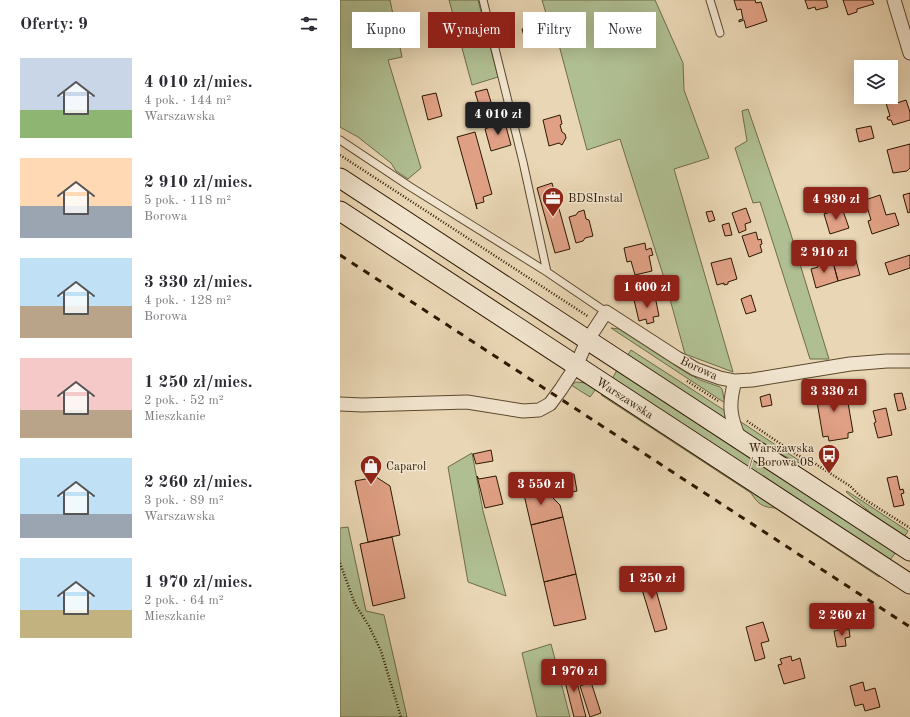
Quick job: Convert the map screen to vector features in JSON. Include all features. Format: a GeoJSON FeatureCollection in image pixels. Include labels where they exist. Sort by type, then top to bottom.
{"type":"FeatureCollection","features":[{"type":"Feature","properties":{"kind":"main road"},"geometry":{"type":"LineString","coordinates":[[340,178],[910,551]]}},
{"type":"Feature","properties":{"kind":"main road","name":"Warszawska"},"geometry":{"type":"LineString","coordinates":[[340,211],[910,584]]}},
{"type":"Feature","properties":{"kind":"street"},"geometry":{"type":"LineString","coordinates":[[894,0],[910,53]]}},
{"type":"Feature","properties":{"kind":"street"},"geometry":{"type":"LineString","coordinates":[[340,404],[362,405],[467,402],[523,411],[539,410],[550,404],[562,389],[576,366],[587,341],[606,312]]}},
{"type":"Feature","properties":{"kind":"street","name":"Borowa"},"geometry":{"type":"LineString","coordinates":[[606,312],[695,369],[720,378],[735,381],[767,379],[870,362],[910,361]]}},
{"type":"Feature","properties":{"kind":"street"},"geometry":{"type":"LineString","coordinates":[[735,381],[730,409],[740,440]]}},
{"type":"Feature","properties":{"kind":"lane"},"geometry":{"type":"LineString","coordinates":[[483,0],[524,162],[547,272]]}},
{"type":"Feature","properties":{"kind":"lane"},"geometry":{"type":"LineString","coordinates":[[710,0],[720,33]]}},
{"type":"Feature","properties":{"kind":"lane"},"geometry":{"type":"LineString","coordinates":[[340,140],[409,186],[547,272],[606,312]]}},
{"type":"Feature","properties":{"kind":"path"},"geometry":{"type":"LineString","coordinates":[[340,155],[590,318]]}},
{"type":"Feature","properties":{"kind":"path"},"geometry":{"type":"LineString","coordinates":[[746,420],[797,455],[811,461],[850,486],[861,496],[910,528]]}},
{"type":"Feature","properties":{"kind":"path"},"geometry":{"type":"LineString","coordinates":[[340,562],[355,604],[382,651],[401,717]]}},
{"type":"Feature","properties":{"kind":"green space"},"geometry":{"type":"Polygon","coordinates":[[[340,0],[390,0],[393,12],[352,12],[352,48],[400,48],[402,57],[388,60],[421,168],[408,179],[396,171],[391,163],[358,137],[340,127],[340,0]]]}},
{"type":"Feature","properties":{"kind":"green space"},"geometry":{"type":"Polygon","coordinates":[[[449,0],[478,0],[481,12],[452,12],[449,0]]]}},
{"type":"Feature","properties":{"kind":"green space"},"geometry":{"type":"Polygon","coordinates":[[[542,0],[655,0],[683,63],[684,90],[709,158],[674,169],[733,372],[685,354],[665,281],[620,139],[587,150],[560,48],[586,48],[586,12],[546,12],[542,0]]]}},
{"type":"Feature","properties":{"kind":"green space"},"geometry":{"type":"Polygon","coordinates":[[[462,48],[490,48],[498,77],[472,85],[462,48]]]}},
{"type":"Feature","properties":{"kind":"green space"},"geometry":{"type":"Polygon","coordinates":[[[748,109],[789,228],[829,359],[810,359],[760,202],[753,203],[735,148],[747,141],[742,111],[748,109]]]}},
{"type":"Feature","properties":{"kind":"green space"},"geometry":{"type":"Polygon","coordinates":[[[611,328],[619,329],[687,373],[700,380],[720,387],[722,389],[725,403],[611,328]]]}},
{"type":"Feature","properties":{"kind":"green space"},"geometry":{"type":"Polygon","coordinates":[[[631,350],[727,412],[727,419],[725,420],[627,356],[631,350]]]}},
{"type":"Feature","properties":{"kind":"green space"},"geometry":{"type":"Polygon","coordinates":[[[617,370],[896,552],[890,560],[612,379],[617,370]]]}},
{"type":"Feature","properties":{"kind":"green space"},"geometry":{"type":"Polygon","coordinates":[[[576,382],[586,383],[596,389],[590,397],[571,385],[576,382]]]}},
{"type":"Feature","properties":{"kind":"green space"},"geometry":{"type":"Polygon","coordinates":[[[602,394],[880,575],[879,577],[775,508],[767,507],[761,504],[751,493],[601,395],[602,394]]]}},
{"type":"Feature","properties":{"kind":"green space"},"geometry":{"type":"Polygon","coordinates":[[[738,420],[806,466],[780,454],[750,437],[741,428],[738,420]]]}},
{"type":"Feature","properties":{"kind":"green space"},"geometry":{"type":"Polygon","coordinates":[[[472,453],[483,511],[506,596],[468,582],[448,467],[472,453]]]}},
{"type":"Feature","properties":{"kind":"green space"},"geometry":{"type":"Polygon","coordinates":[[[847,491],[908,531],[904,537],[872,514],[846,492],[847,491]]]}},
{"type":"Feature","properties":{"kind":"green space"},"geometry":{"type":"Polygon","coordinates":[[[348,527],[366,611],[384,615],[407,717],[340,717],[340,528],[348,527]]]}},
{"type":"Feature","properties":{"kind":"green space"},"geometry":{"type":"Polygon","coordinates":[[[551,644],[570,717],[537,717],[522,653],[551,644]]]}},
{"type":"Feature","properties":{"kind":"building"},"geometry":{"type":"Polygon","coordinates":[[[734,0],[755,0],[756,3],[761,2],[767,21],[746,28],[744,20],[739,22],[739,20],[743,19],[741,9],[737,10],[734,0]]]}},
{"type":"Feature","properties":{"kind":"building"},"geometry":{"type":"Polygon","coordinates":[[[805,0],[826,0],[828,7],[816,10],[815,7],[808,9],[805,0]]]}},
{"type":"Feature","properties":{"kind":"building"},"geometry":{"type":"Polygon","coordinates":[[[843,0],[872,0],[874,4],[857,9],[857,12],[848,15],[843,0]]]}},
{"type":"Feature","properties":{"kind":"building"},"geometry":{"type":"Polygon","coordinates":[[[487,89],[491,102],[479,105],[475,92],[487,89]]]}},
{"type":"Feature","properties":{"kind":"building"},"geometry":{"type":"Polygon","coordinates":[[[436,93],[442,116],[428,120],[422,96],[436,93]]]}},
{"type":"Feature","properties":{"kind":"building"},"geometry":{"type":"Polygon","coordinates":[[[906,100],[910,112],[910,120],[893,125],[891,120],[888,120],[887,117],[890,116],[886,104],[898,104],[906,100]]]}},
{"type":"Feature","properties":{"kind":"building"},"geometry":{"type":"Polygon","coordinates":[[[560,115],[562,124],[560,125],[566,138],[562,145],[559,143],[549,146],[543,120],[560,115]]]}},
{"type":"Feature","properties":{"kind":"building"},"geometry":{"type":"Polygon","coordinates":[[[497,121],[498,125],[505,123],[511,145],[491,151],[485,129],[490,127],[489,123],[497,121]]]}},
{"type":"Feature","properties":{"kind":"building"},"geometry":{"type":"Polygon","coordinates":[[[871,126],[874,138],[859,142],[856,129],[871,126]]]}},
{"type":"Feature","properties":{"kind":"building"},"geometry":{"type":"Polygon","coordinates":[[[475,132],[492,194],[483,197],[484,202],[476,204],[477,209],[457,137],[475,132]]]}},
{"type":"Feature","properties":{"kind":"building"},"geometry":{"type":"Polygon","coordinates":[[[910,144],[910,168],[907,171],[893,173],[887,150],[910,144]]]}},
{"type":"Feature","properties":{"kind":"building","name":"BDSInstal"},"geometry":{"type":"Polygon","coordinates":[[[552,183],[570,249],[555,253],[537,188],[552,183]]]}},
{"type":"Feature","properties":{"kind":"building"},"geometry":{"type":"Polygon","coordinates":[[[910,193],[910,212],[908,213],[903,195],[910,193]]]}},
{"type":"Feature","properties":{"kind":"building"},"geometry":{"type":"Polygon","coordinates":[[[880,195],[886,215],[895,213],[899,225],[872,234],[868,221],[871,220],[865,200],[880,195]]]}},
{"type":"Feature","properties":{"kind":"building"},"geometry":{"type":"Polygon","coordinates":[[[746,208],[751,222],[745,224],[746,230],[739,233],[732,213],[746,208]]]}},
{"type":"Feature","properties":{"kind":"building"},"geometry":{"type":"Polygon","coordinates":[[[842,208],[849,228],[830,234],[824,214],[842,208]]]}},
{"type":"Feature","properties":{"kind":"building"},"geometry":{"type":"Polygon","coordinates":[[[584,210],[586,219],[589,220],[593,236],[576,243],[569,217],[584,210]]]}},
{"type":"Feature","properties":{"kind":"building"},"geometry":{"type":"Polygon","coordinates":[[[712,211],[715,220],[709,222],[706,212],[712,211]]]}},
{"type":"Feature","properties":{"kind":"building"},"geometry":{"type":"Polygon","coordinates":[[[729,223],[732,235],[725,236],[722,225],[729,223]]]}},
{"type":"Feature","properties":{"kind":"building"},"geometry":{"type":"Polygon","coordinates":[[[756,232],[758,240],[761,239],[762,244],[760,245],[762,252],[749,257],[742,236],[756,232]]]}},
{"type":"Feature","properties":{"kind":"building"},"geometry":{"type":"Polygon","coordinates":[[[645,243],[646,250],[651,248],[653,255],[649,256],[652,271],[635,275],[631,261],[627,262],[624,248],[645,243]]]}},
{"type":"Feature","properties":{"kind":"building"},"geometry":{"type":"Polygon","coordinates":[[[852,246],[860,275],[838,281],[833,262],[839,260],[838,257],[846,254],[844,248],[852,246]]]}},
{"type":"Feature","properties":{"kind":"building"},"geometry":{"type":"Polygon","coordinates":[[[910,255],[910,268],[889,275],[885,263],[910,255]]]}},
{"type":"Feature","properties":{"kind":"building"},"geometry":{"type":"Polygon","coordinates":[[[731,258],[737,279],[728,282],[728,284],[724,285],[724,283],[717,285],[711,263],[731,258]]]}},
{"type":"Feature","properties":{"kind":"building"},"geometry":{"type":"Polygon","coordinates":[[[825,260],[826,264],[833,262],[838,281],[816,288],[811,269],[818,267],[816,263],[825,260]]]}},
{"type":"Feature","properties":{"kind":"building"},"geometry":{"type":"Polygon","coordinates":[[[665,281],[668,294],[658,296],[655,283],[665,281]]]}},
{"type":"Feature","properties":{"kind":"building"},"geometry":{"type":"Polygon","coordinates":[[[751,295],[756,311],[746,314],[741,299],[751,295]]]}},
{"type":"Feature","properties":{"kind":"building"},"geometry":{"type":"Polygon","coordinates":[[[655,296],[659,316],[653,317],[654,322],[647,324],[646,319],[639,321],[634,300],[655,296]]]}},
{"type":"Feature","properties":{"kind":"building"},"geometry":{"type":"Polygon","coordinates":[[[845,385],[853,432],[848,433],[848,438],[829,441],[828,436],[823,437],[815,390],[845,385]]]}},
{"type":"Feature","properties":{"kind":"building"},"geometry":{"type":"Polygon","coordinates":[[[902,393],[906,409],[898,411],[894,394],[902,393]]]}},
{"type":"Feature","properties":{"kind":"building"},"geometry":{"type":"Polygon","coordinates":[[[770,394],[772,405],[762,407],[760,397],[770,394]]]}},
{"type":"Feature","properties":{"kind":"building"},"geometry":{"type":"Polygon","coordinates":[[[886,408],[892,435],[878,438],[874,423],[876,422],[873,411],[886,408]]]}},
{"type":"Feature","properties":{"kind":"building"},"geometry":{"type":"Polygon","coordinates":[[[491,450],[493,461],[476,464],[473,454],[491,450]]]}},
{"type":"Feature","properties":{"kind":"building"},"geometry":{"type":"Polygon","coordinates":[[[574,474],[577,491],[567,493],[564,476],[574,474]]]}},
{"type":"Feature","properties":{"kind":"building"},"geometry":{"type":"Polygon","coordinates":[[[477,476],[479,479],[496,476],[503,504],[485,508],[477,476]]]}},
{"type":"Feature","properties":{"kind":"building"},"geometry":{"type":"Polygon","coordinates":[[[897,476],[900,490],[903,489],[904,493],[901,494],[904,505],[894,507],[887,478],[897,476]]]}},
{"type":"Feature","properties":{"kind":"building"},"geometry":{"type":"Polygon","coordinates":[[[376,477],[390,486],[400,535],[368,542],[355,481],[376,477]]]}},
{"type":"Feature","properties":{"kind":"building"},"geometry":{"type":"Polygon","coordinates":[[[536,483],[539,494],[550,495],[560,505],[563,517],[531,525],[522,486],[536,483]]]}},
{"type":"Feature","properties":{"kind":"building"},"geometry":{"type":"Polygon","coordinates":[[[563,517],[576,574],[544,582],[531,525],[563,517]]]}},
{"type":"Feature","properties":{"kind":"building"},"geometry":{"type":"Polygon","coordinates":[[[392,537],[405,598],[373,606],[360,544],[392,537]]]}},
{"type":"Feature","properties":{"kind":"building"},"geometry":{"type":"Polygon","coordinates":[[[650,569],[667,629],[655,632],[637,573],[650,569]]]}},
{"type":"Feature","properties":{"kind":"building"},"geometry":{"type":"Polygon","coordinates":[[[576,574],[586,619],[554,626],[544,582],[576,574]]]}},
{"type":"Feature","properties":{"kind":"building"},"geometry":{"type":"Polygon","coordinates":[[[763,622],[769,641],[761,643],[765,658],[755,661],[746,627],[763,622]]]}},
{"type":"Feature","properties":{"kind":"building"},"geometry":{"type":"Polygon","coordinates":[[[849,629],[850,637],[845,638],[846,646],[837,647],[834,631],[849,629]]]}},
{"type":"Feature","properties":{"kind":"building"},"geometry":{"type":"Polygon","coordinates":[[[791,656],[792,661],[800,658],[805,678],[784,684],[778,665],[782,664],[780,659],[791,656]]]}},
{"type":"Feature","properties":{"kind":"building"},"geometry":{"type":"Polygon","coordinates":[[[573,667],[586,717],[574,717],[562,670],[573,667]]]}},
{"type":"Feature","properties":{"kind":"building"},"geometry":{"type":"Polygon","coordinates":[[[591,682],[601,713],[590,717],[580,686],[591,682]]]}},
{"type":"Feature","properties":{"kind":"building"},"geometry":{"type":"Polygon","coordinates":[[[863,682],[865,691],[875,688],[880,707],[865,711],[863,704],[855,706],[850,686],[863,682]]]}},
{"type":"Feature","properties":{"kind":"railway"},"geometry":{"type":"LineString","coordinates":[[340,255],[910,627]]}},
{"type":"Feature","properties":{"kind":"place","name":"BDSInstal"},"geometry":{"type":"Point","coordinates":[553,218]}},
{"type":"Feature","properties":{"kind":"place","name":"Warszawska / Borowa 08"},"geometry":{"type":"Point","coordinates":[829,474]}},
{"type":"Feature","properties":{"kind":"place","name":"Caparol"},"geometry":{"type":"Point","coordinates":[371,486]}}]}
